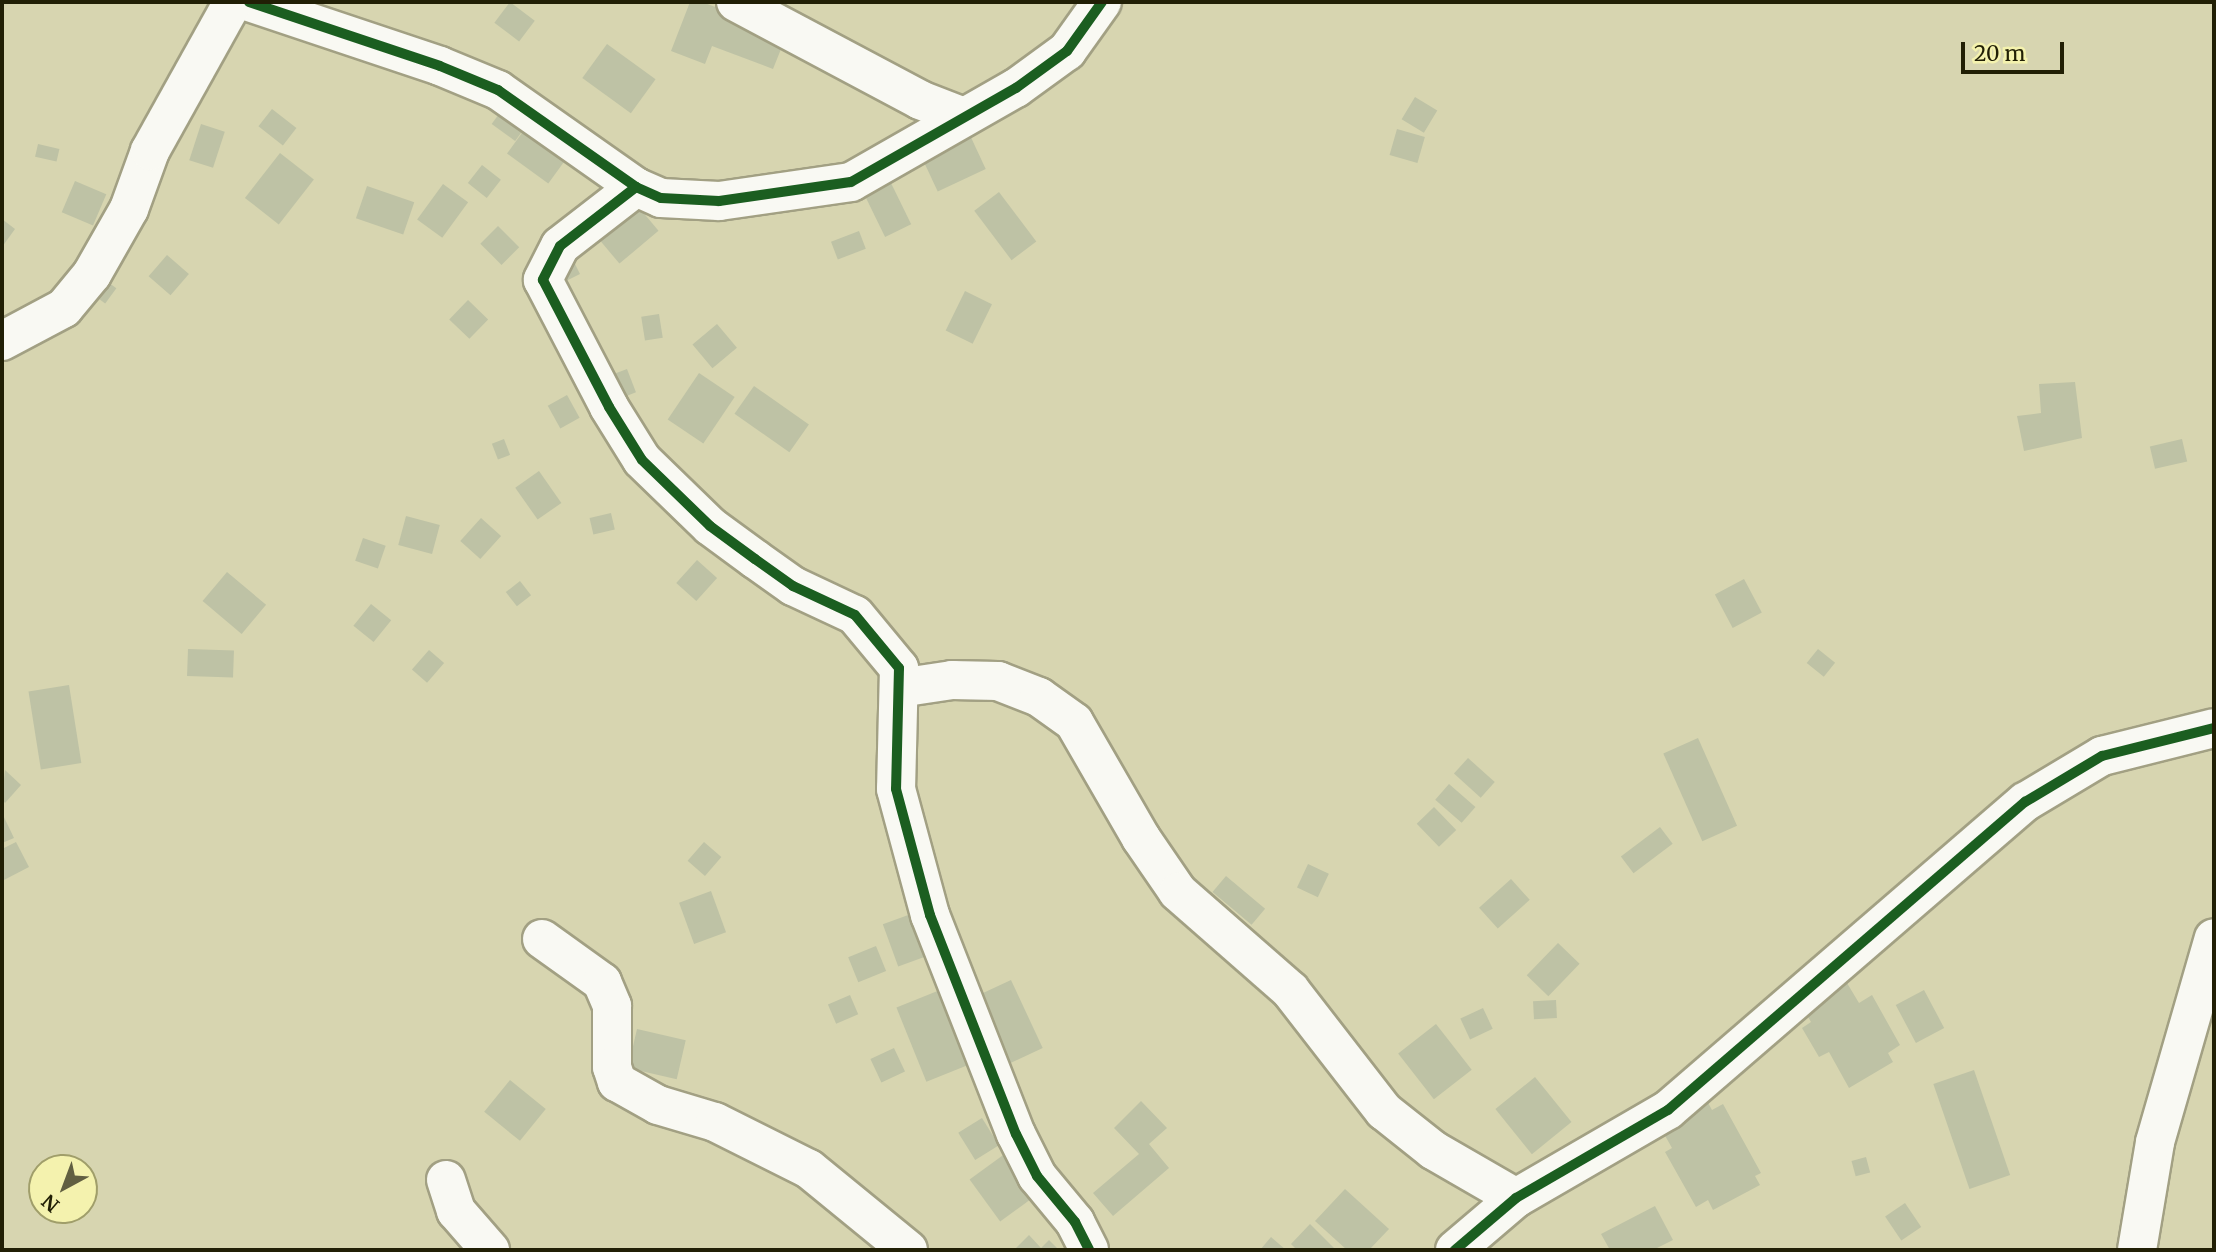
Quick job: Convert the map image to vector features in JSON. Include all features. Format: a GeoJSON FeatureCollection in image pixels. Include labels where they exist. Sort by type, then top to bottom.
{"type":"FeatureCollection","features":[{"type":"Feature","properties":{"kind":"street"},"geometry":{"type":"LineString","coordinates":[[2,341],[64,308],[92,274],[129,209],[150,151],[233,2]]}},
{"type":"Feature","properties":{"kind":"street"},"geometry":{"type":"LineString","coordinates":[[249,2],[440,66],[498,90],[636,187],[661,198],[719,201],[851,182],[1016,88],[1067,51],[1102,2]]}},
{"type":"Feature","properties":{"kind":"street"},"geometry":{"type":"LineString","coordinates":[[736,2],[920,100],[964,117]]}},
{"type":"Feature","properties":{"kind":"street"},"geometry":{"type":"LineString","coordinates":[[636,187],[560,246],[544,280],[577,347],[642,460],[710,526],[755,559],[793,586],[855,615],[899,668],[897,789],[930,915],[1016,1134],[1037,1176],[1075,1222],[1089,1250]]}},
{"type":"Feature","properties":{"kind":"street"},"geometry":{"type":"LineString","coordinates":[[899,688],[952,680],[998,681],[1039,697],[1074,722],[1178,892],[1290,990],[1384,1111],[1433,1150],[1516,1198]]}},
{"type":"Feature","properties":{"kind":"street"},"geometry":{"type":"LineString","coordinates":[[1455,1250],[1516,1198],[1668,1110],[2034,796],[2072,770],[2125,747],[2214,728]]}},
{"type":"Feature","properties":{"kind":"street"},"geometry":{"type":"LineString","coordinates":[[2137,1250],[2155,1142],[2214,938]]}},
{"type":"Feature","properties":{"kind":"street"},"geometry":{"type":"LineString","coordinates":[[542,939],[602,982],[612,1006],[612,1067],[617,1082],[658,1105],[715,1122],[809,1169],[908,1250]]}},
{"type":"Feature","properties":{"kind":"street"},"geometry":{"type":"LineString","coordinates":[[446,1180],[456,1211],[490,1250]]}},
{"type":"Feature","properties":{"kind":"building"},"geometry":{"type":"Polygon","coordinates":[[[510,2],[535,21],[519,41],[494,23],[510,2]]]}},
{"type":"Feature","properties":{"kind":"building"},"geometry":{"type":"Polygon","coordinates":[[[690,2],[702,2],[787,34],[773,69],[712,46],[705,64],[671,51],[690,2]]]}},
{"type":"Feature","properties":{"kind":"building"},"geometry":{"type":"Polygon","coordinates":[[[607,44],[656,79],[631,113],[582,78],[607,44]]]}},
{"type":"Feature","properties":{"kind":"building"},"geometry":{"type":"Polygon","coordinates":[[[1415,97],[1437,110],[1424,133],[1402,119],[1415,97]]]}},
{"type":"Feature","properties":{"kind":"building"},"geometry":{"type":"Polygon","coordinates":[[[504,107],[527,124],[515,141],[492,124],[504,107]]]}},
{"type":"Feature","properties":{"kind":"building"},"geometry":{"type":"Polygon","coordinates":[[[272,109],[296,128],[283,145],[258,126],[272,109]]]}},
{"type":"Feature","properties":{"kind":"building"},"geometry":{"type":"Polygon","coordinates":[[[201,124],[225,132],[213,168],[189,160],[201,124]]]}},
{"type":"Feature","properties":{"kind":"building"},"geometry":{"type":"Polygon","coordinates":[[[527,126],[568,156],[548,183],[507,154],[527,126]]]}},
{"type":"Feature","properties":{"kind":"building"},"geometry":{"type":"Polygon","coordinates":[[[1397,129],[1425,137],[1417,163],[1390,155],[1397,129]]]}},
{"type":"Feature","properties":{"kind":"building"},"geometry":{"type":"Polygon","coordinates":[[[968,131],[986,169],[938,191],[920,153],[968,131]]]}},
{"type":"Feature","properties":{"kind":"building"},"geometry":{"type":"Polygon","coordinates":[[[38,144],[59,149],[57,162],[35,157],[38,144]]]}},
{"type":"Feature","properties":{"kind":"building"},"geometry":{"type":"Polygon","coordinates":[[[280,153],[314,179],[279,224],[245,198],[280,153]]]}},
{"type":"Feature","properties":{"kind":"building"},"geometry":{"type":"Polygon","coordinates":[[[482,165],[501,180],[487,198],[468,183],[482,165]]]}},
{"type":"Feature","properties":{"kind":"building"},"geometry":{"type":"Polygon","coordinates":[[[75,181],[106,194],[93,226],[62,212],[75,181]]]}},
{"type":"Feature","properties":{"kind":"building"},"geometry":{"type":"Polygon","coordinates":[[[891,183],[911,224],[885,237],[865,196],[891,183]]]}},
{"type":"Feature","properties":{"kind":"building"},"geometry":{"type":"Polygon","coordinates":[[[443,184],[468,202],[442,238],[417,220],[443,184]]]}},
{"type":"Feature","properties":{"kind":"building"},"geometry":{"type":"Polygon","coordinates":[[[367,186],[414,202],[403,234],[356,218],[367,186]]]}},
{"type":"Feature","properties":{"kind":"building"},"geometry":{"type":"Polygon","coordinates":[[[999,192],[1036,242],[1012,260],[974,211],[999,192]]]}},
{"type":"Feature","properties":{"kind":"building"},"geometry":{"type":"Polygon","coordinates":[[[636,204],[658,231],[619,264],[597,237],[636,204]]]}},
{"type":"Feature","properties":{"kind":"building"},"geometry":{"type":"Polygon","coordinates":[[[2,219],[15,229],[2,247],[2,219]]]}},
{"type":"Feature","properties":{"kind":"building"},"geometry":{"type":"Polygon","coordinates":[[[498,226],[519,247],[502,265],[480,244],[498,226]]]}},
{"type":"Feature","properties":{"kind":"building"},"geometry":{"type":"Polygon","coordinates":[[[859,231],[866,249],[838,259],[831,242],[859,231]]]}},
{"type":"Feature","properties":{"kind":"building"},"geometry":{"type":"Polygon","coordinates":[[[167,255],[189,274],[171,295],[149,276],[167,255]]]}},
{"type":"Feature","properties":{"kind":"building"},"geometry":{"type":"Polygon","coordinates":[[[572,258],[580,274],[564,282],[572,258]]]}},
{"type":"Feature","properties":{"kind":"building"},"geometry":{"type":"Polygon","coordinates":[[[101,277],[116,288],[105,304],[90,292],[101,277]]]}},
{"type":"Feature","properties":{"kind":"building"},"geometry":{"type":"Polygon","coordinates":[[[965,291],[992,304],[973,344],[946,331],[965,291]]]}},
{"type":"Feature","properties":{"kind":"building"},"geometry":{"type":"Polygon","coordinates":[[[468,300],[488,319],[469,339],[449,319],[468,300]]]}},
{"type":"Feature","properties":{"kind":"building"},"geometry":{"type":"Polygon","coordinates":[[[659,314],[663,338],[645,341],[641,317],[659,314]]]}},
{"type":"Feature","properties":{"kind":"building"},"geometry":{"type":"Polygon","coordinates":[[[717,324],[737,348],[712,368],[692,345],[717,324]]]}},
{"type":"Feature","properties":{"kind":"building"},"geometry":{"type":"Polygon","coordinates":[[[627,369],[636,392],[614,401],[605,378],[627,369]]]}},
{"type":"Feature","properties":{"kind":"building"},"geometry":{"type":"Polygon","coordinates":[[[699,373],[735,397],[703,443],[668,419],[699,373]]]}},
{"type":"Feature","properties":{"kind":"building"},"geometry":{"type":"Polygon","coordinates":[[[2075,382],[2082,438],[2024,451],[2017,416],[2041,413],[2039,384],[2075,382]]]}},
{"type":"Feature","properties":{"kind":"building"},"geometry":{"type":"Polygon","coordinates":[[[754,386],[809,424],[789,452],[734,414],[754,386]]]}},
{"type":"Feature","properties":{"kind":"building"},"geometry":{"type":"Polygon","coordinates":[[[567,395],[580,418],[560,428],[548,406],[567,395]]]}},
{"type":"Feature","properties":{"kind":"building"},"geometry":{"type":"Polygon","coordinates":[[[504,439],[510,455],[498,460],[492,444],[504,439]]]}},
{"type":"Feature","properties":{"kind":"building"},"geometry":{"type":"Polygon","coordinates":[[[2182,439],[2187,461],[2155,469],[2150,446],[2182,439]]]}},
{"type":"Feature","properties":{"kind":"building"},"geometry":{"type":"Polygon","coordinates":[[[539,471],[561,503],[538,520],[515,488],[539,471]]]}},
{"type":"Feature","properties":{"kind":"building"},"geometry":{"type":"Polygon","coordinates":[[[611,513],[615,530],[593,535],[590,518],[611,513]]]}},
{"type":"Feature","properties":{"kind":"building"},"geometry":{"type":"Polygon","coordinates":[[[406,516],[440,525],[432,554],[398,545],[406,516]]]}},
{"type":"Feature","properties":{"kind":"building"},"geometry":{"type":"Polygon","coordinates":[[[481,518],[501,536],[480,559],[460,541],[481,518]]]}},
{"type":"Feature","properties":{"kind":"building"},"geometry":{"type":"Polygon","coordinates":[[[363,538],[386,546],[378,569],[355,561],[363,538]]]}},
{"type":"Feature","properties":{"kind":"building"},"geometry":{"type":"Polygon","coordinates":[[[697,560],[717,578],[696,601],[676,583],[697,560]]]}},
{"type":"Feature","properties":{"kind":"building"},"geometry":{"type":"Polygon","coordinates":[[[227,572],[266,605],[242,634],[203,601],[227,572]]]}},
{"type":"Feature","properties":{"kind":"building"},"geometry":{"type":"Polygon","coordinates":[[[1744,579],[1762,613],[1733,628],[1715,594],[1744,579]]]}},
{"type":"Feature","properties":{"kind":"building"},"geometry":{"type":"Polygon","coordinates":[[[520,581],[531,595],[517,606],[506,592],[520,581]]]}},
{"type":"Feature","properties":{"kind":"building"},"geometry":{"type":"Polygon","coordinates":[[[371,604],[391,620],[374,642],[353,626],[371,604]]]}},
{"type":"Feature","properties":{"kind":"building"},"geometry":{"type":"Polygon","coordinates":[[[188,649],[234,651],[233,678],[187,676],[188,649]]]}},
{"type":"Feature","properties":{"kind":"building"},"geometry":{"type":"Polygon","coordinates":[[[1818,649],[1835,663],[1824,677],[1807,663],[1818,649]]]}},
{"type":"Feature","properties":{"kind":"building"},"geometry":{"type":"Polygon","coordinates":[[[429,650],[444,663],[427,683],[412,670],[429,650]]]}},
{"type":"Feature","properties":{"kind":"building"},"geometry":{"type":"Polygon","coordinates":[[[69,685],[81,763],[41,769],[29,691],[69,685]]]}},
{"type":"Feature","properties":{"kind":"building"},"geometry":{"type":"Polygon","coordinates":[[[1698,738],[1737,826],[1702,841],[1663,753],[1698,738]]]}},
{"type":"Feature","properties":{"kind":"building"},"geometry":{"type":"Polygon","coordinates":[[[1468,758],[1495,782],[1481,798],[1454,774],[1468,758]]]}},
{"type":"Feature","properties":{"kind":"building"},"geometry":{"type":"Polygon","coordinates":[[[5,770],[21,785],[5,803],[2,799],[5,770]]]}},
{"type":"Feature","properties":{"kind":"building"},"geometry":{"type":"Polygon","coordinates":[[[1449,784],[1475,807],[1462,823],[1435,800],[1449,784]]]}},
{"type":"Feature","properties":{"kind":"building"},"geometry":{"type":"Polygon","coordinates":[[[1434,807],[1456,830],[1439,847],[1417,824],[1434,807]]]}},
{"type":"Feature","properties":{"kind":"building"},"geometry":{"type":"Polygon","coordinates":[[[2,813],[14,838],[2,843],[2,813]]]}},
{"type":"Feature","properties":{"kind":"building"},"geometry":{"type":"Polygon","coordinates":[[[1660,827],[1673,844],[1634,873],[1621,856],[1660,827]]]}},
{"type":"Feature","properties":{"kind":"building"},"geometry":{"type":"Polygon","coordinates":[[[16,842],[29,867],[2,881],[2,849],[16,842]]]}},
{"type":"Feature","properties":{"kind":"building"},"geometry":{"type":"Polygon","coordinates":[[[704,842],[721,857],[705,876],[688,861],[704,842]]]}},
{"type":"Feature","properties":{"kind":"building"},"geometry":{"type":"Polygon","coordinates":[[[1308,864],[1329,874],[1318,897],[1297,888],[1308,864]]]}},
{"type":"Feature","properties":{"kind":"building"},"geometry":{"type":"Polygon","coordinates":[[[1226,876],[1265,909],[1252,925],[1213,892],[1226,876]]]}},
{"type":"Feature","properties":{"kind":"building"},"geometry":{"type":"Polygon","coordinates":[[[1511,879],[1530,900],[1498,929],[1479,908],[1511,879]]]}},
{"type":"Feature","properties":{"kind":"building"},"geometry":{"type":"Polygon","coordinates":[[[711,891],[726,932],[694,944],[679,903],[711,891]]]}},
{"type":"Feature","properties":{"kind":"building"},"geometry":{"type":"Polygon","coordinates":[[[911,914],[926,956],[898,967],[883,924],[911,914]]]}},
{"type":"Feature","properties":{"kind":"building"},"geometry":{"type":"Polygon","coordinates":[[[1558,943],[1580,964],[1548,996],[1527,975],[1558,943]]]}},
{"type":"Feature","properties":{"kind":"building"},"geometry":{"type":"Polygon","coordinates":[[[876,946],[886,971],[858,982],[848,957],[876,946]]]}},
{"type":"Feature","properties":{"kind":"building"},"geometry":{"type":"Polygon","coordinates":[[[1011,980],[1043,1048],[996,1070],[965,1002],[1011,980]]]}},
{"type":"Feature","properties":{"kind":"building"},"geometry":{"type":"Polygon","coordinates":[[[1847,983],[1859,1003],[1872,995],[1900,1045],[1888,1053],[1893,1062],[1849,1088],[1829,1052],[1819,1057],[1802,1028],[1811,1022],[1803,1008],[1847,983]]]}},
{"type":"Feature","properties":{"kind":"building"},"geometry":{"type":"Polygon","coordinates":[[[940,990],[970,1064],[926,1082],[896,1008],[940,990]]]}},
{"type":"Feature","properties":{"kind":"building"},"geometry":{"type":"Polygon","coordinates":[[[1924,990],[1944,1028],[1916,1043],[1896,1005],[1924,990]]]}},
{"type":"Feature","properties":{"kind":"building"},"geometry":{"type":"Polygon","coordinates":[[[850,995],[858,1014],[836,1024],[828,1004],[850,995]]]}},
{"type":"Feature","properties":{"kind":"building"},"geometry":{"type":"Polygon","coordinates":[[[1556,1000],[1557,1018],[1534,1019],[1533,1001],[1556,1000]]]}},
{"type":"Feature","properties":{"kind":"building"},"geometry":{"type":"Polygon","coordinates":[[[1483,1008],[1493,1029],[1470,1039],[1460,1019],[1483,1008]]]}},
{"type":"Feature","properties":{"kind":"building"},"geometry":{"type":"Polygon","coordinates":[[[1436,1024],[1472,1070],[1434,1099],[1398,1054],[1436,1024]]]}},
{"type":"Feature","properties":{"kind":"building"},"geometry":{"type":"Polygon","coordinates":[[[637,1029],[686,1040],[677,1079],[628,1068],[637,1029]]]}},
{"type":"Feature","properties":{"kind":"building"},"geometry":{"type":"Polygon","coordinates":[[[894,1048],[905,1072],[881,1083],[870,1059],[894,1048]]]}},
{"type":"Feature","properties":{"kind":"building"},"geometry":{"type":"Polygon","coordinates":[[[1974,1070],[2010,1175],[1969,1189],[1933,1084],[1974,1070]]]}},
{"type":"Feature","properties":{"kind":"building"},"geometry":{"type":"Polygon","coordinates":[[[1535,1077],[1572,1122],[1532,1154],[1495,1109],[1535,1077]]]}},
{"type":"Feature","properties":{"kind":"building"},"geometry":{"type":"Polygon","coordinates":[[[510,1080],[546,1109],[520,1141],[484,1112],[510,1080]]]}},
{"type":"Feature","properties":{"kind":"building"},"geometry":{"type":"Polygon","coordinates":[[[1706,1099],[1712,1110],[1723,1104],[1761,1173],[1755,1176],[1760,1185],[1713,1210],[1708,1200],[1696,1207],[1665,1152],[1672,1148],[1659,1125],[1706,1099]]]}},
{"type":"Feature","properties":{"kind":"building"},"geometry":{"type":"Polygon","coordinates":[[[1141,1101],[1167,1128],[1149,1144],[1169,1168],[1113,1216],[1093,1193],[1139,1154],[1114,1128],[1141,1101]]]}},
{"type":"Feature","properties":{"kind":"building"},"geometry":{"type":"Polygon","coordinates":[[[982,1118],[999,1145],[975,1160],[958,1133],[982,1118]]]}},
{"type":"Feature","properties":{"kind":"building"},"geometry":{"type":"Polygon","coordinates":[[[1006,1153],[1037,1195],[1000,1222],[970,1179],[1006,1153]]]}},
{"type":"Feature","properties":{"kind":"building"},"geometry":{"type":"Polygon","coordinates":[[[1866,1157],[1870,1172],[1856,1176],[1852,1161],[1866,1157]]]}},
{"type":"Feature","properties":{"kind":"building"},"geometry":{"type":"Polygon","coordinates":[[[1345,1189],[1389,1229],[1369,1250],[1347,1250],[1315,1221],[1345,1189]]]}},
{"type":"Feature","properties":{"kind":"building"},"geometry":{"type":"Polygon","coordinates":[[[1905,1203],[1921,1227],[1901,1240],[1885,1216],[1905,1203]]]}},
{"type":"Feature","properties":{"kind":"building"},"geometry":{"type":"Polygon","coordinates":[[[1655,1206],[1673,1240],[1653,1250],[1610,1250],[1601,1234],[1655,1206]]]}},
{"type":"Feature","properties":{"kind":"building"},"geometry":{"type":"Polygon","coordinates":[[[1310,1224],[1336,1250],[1297,1250],[1291,1244],[1310,1224]]]}},
{"type":"Feature","properties":{"kind":"building"},"geometry":{"type":"Polygon","coordinates":[[[1029,1235],[1041,1248],[1049,1240],[1059,1250],[1014,1250],[1029,1235]]]}},
{"type":"Feature","properties":{"kind":"building"},"geometry":{"type":"Polygon","coordinates":[[[1271,1237],[1286,1250],[1260,1250],[1271,1237]]]}},
{"type":"Feature","properties":{"kind":"cycle path"},"geometry":{"type":"LineString","coordinates":[[249,2],[440,66],[498,90],[636,187],[661,198],[719,201],[851,182],[1016,88],[1067,51],[1102,2]]}},
{"type":"Feature","properties":{"kind":"cycle path"},"geometry":{"type":"LineString","coordinates":[[636,187],[560,246],[543,280],[609,407],[642,460],[710,526],[755,559],[793,586],[855,615],[899,668],[896,789],[930,915],[1016,1134],[1037,1176],[1075,1222],[1089,1250]]}},
{"type":"Feature","properties":{"kind":"cycle path"},"geometry":{"type":"LineString","coordinates":[[1455,1250],[1516,1198],[1668,1110],[2025,802],[2102,756],[2214,728]]}}]}
